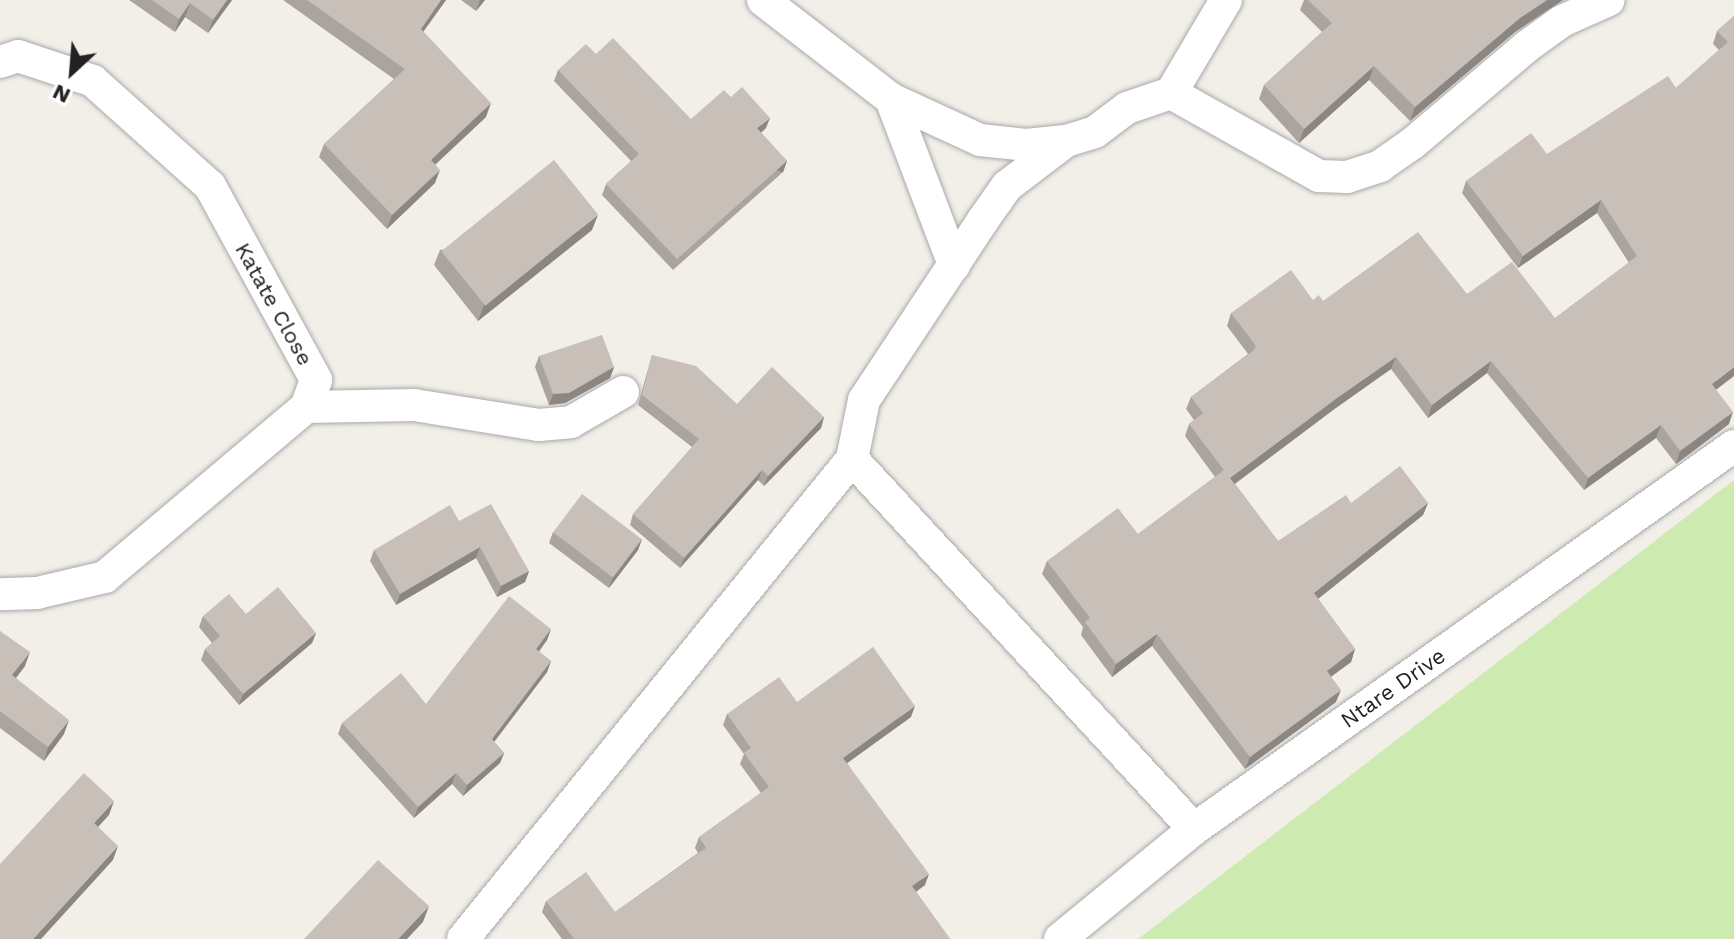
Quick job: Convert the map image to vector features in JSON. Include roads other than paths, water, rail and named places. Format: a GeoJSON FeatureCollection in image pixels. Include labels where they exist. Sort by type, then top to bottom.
{"type":"FeatureCollection","features":[{"type":"Feature","properties":{"kind":"street"},"geometry":{"type":"LineString","coordinates":[[763,0],[891,99],[980,140],[1026,145],[1066,141],[1095,132],[1127,108],[1171,93],[1226,0]]}},
{"type":"Feature","properties":{"kind":"street"},"geometry":{"type":"LineString","coordinates":[[1171,93],[1319,176],[1347,177],[1402,151],[1526,47],[1562,21],[1609,0]]}},
{"type":"Feature","properties":{"kind":"street","name":"Katate Close"},"geometry":{"type":"LineString","coordinates":[[0,62],[18,56],[93,81],[210,186],[316,380],[306,407]]}},
{"type":"Feature","properties":{"kind":"street"},"geometry":{"type":"LineString","coordinates":[[891,99],[954,265]]}},
{"type":"Feature","properties":{"kind":"street"},"geometry":{"type":"LineString","coordinates":[[463,939],[852,459],[864,400],[1007,186],[1066,141]]}},
{"type":"Feature","properties":{"kind":"street"},"geometry":{"type":"LineString","coordinates":[[0,594],[37,593],[105,577],[306,407],[414,405],[539,425],[571,422],[623,392]]}},
{"type":"Feature","properties":{"kind":"street","name":"Ntare Drive"},"geometry":{"type":"LineString","coordinates":[[1060,939],[1194,829],[1734,446]]}},
{"type":"Feature","properties":{"kind":"street"},"geometry":{"type":"LineString","coordinates":[[852,459],[1194,829]]}}]}
